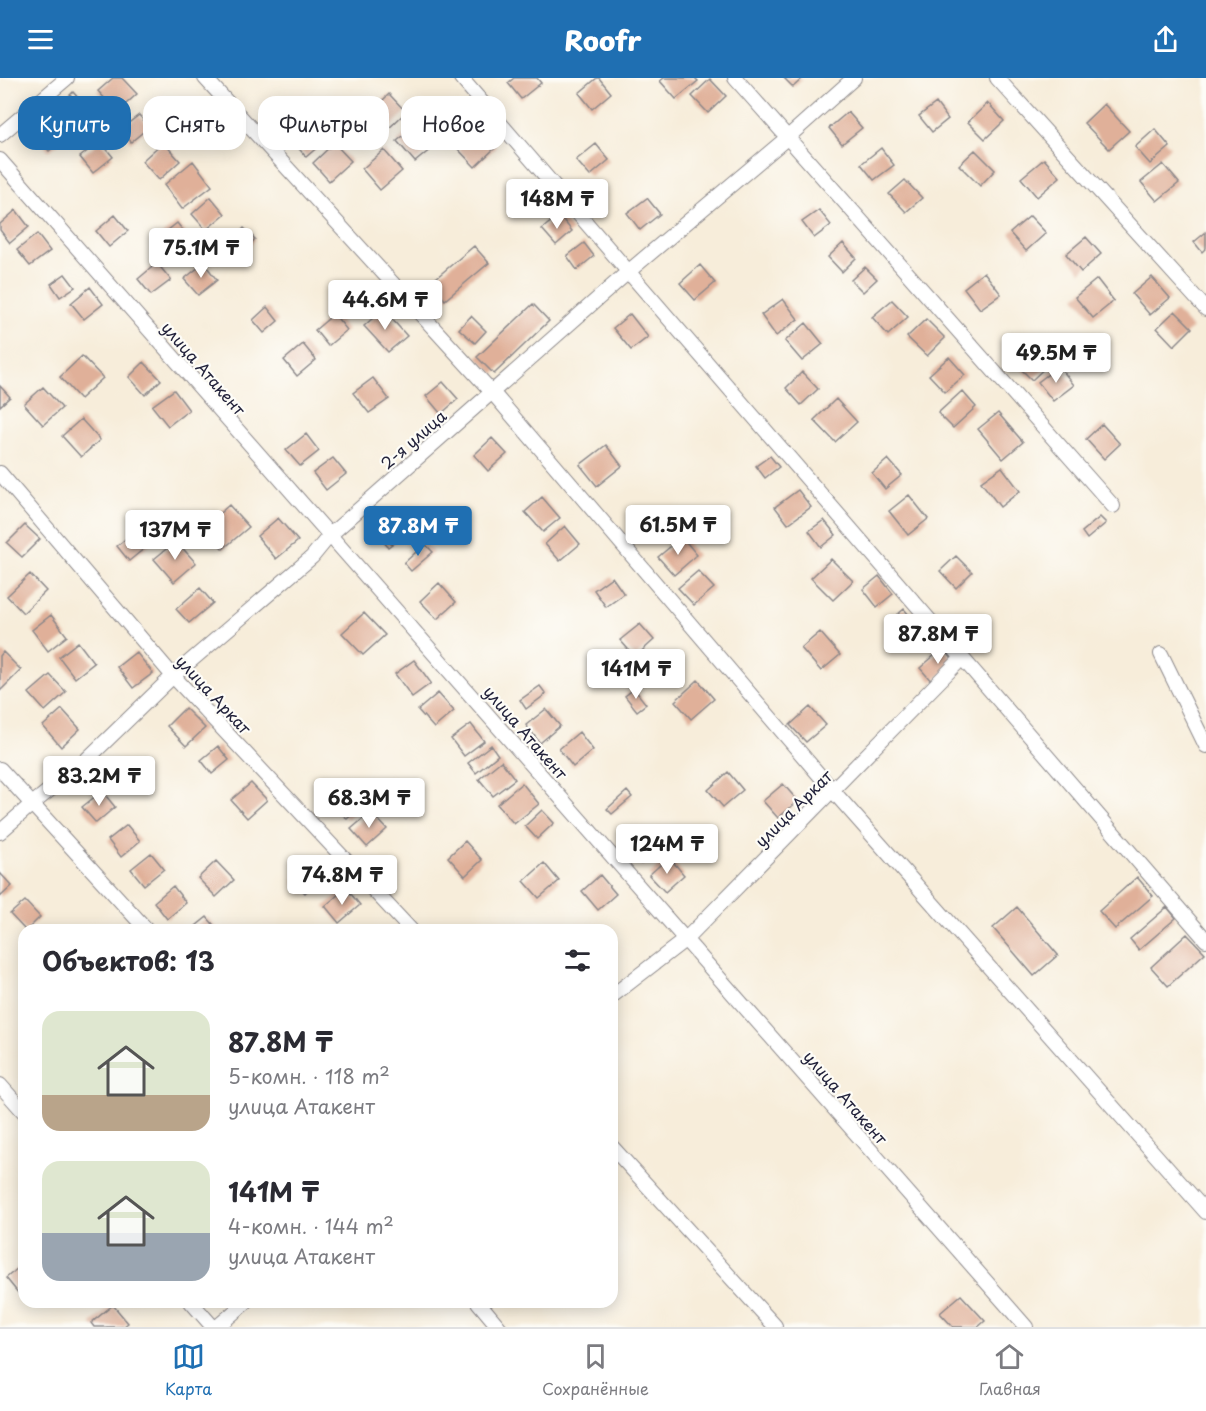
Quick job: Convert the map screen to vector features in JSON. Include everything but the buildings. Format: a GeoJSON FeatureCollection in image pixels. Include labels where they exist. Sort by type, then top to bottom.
{"type":"FeatureCollection","features":[{"type":"Feature","properties":{"kind":"street"},"geometry":{"type":"LineString","coordinates":[[0,135],[67,78]]}},
{"type":"Feature","properties":{"kind":"street"},"geometry":{"type":"LineString","coordinates":[[205,78],[492,392],[833,791],[1206,1212]]}},
{"type":"Feature","properties":{"kind":"street"},"geometry":{"type":"LineString","coordinates":[[461,78],[1206,940]]}},
{"type":"Feature","properties":{"kind":"street"},"geometry":{"type":"LineString","coordinates":[[735,78],[1113,506]]}},
{"type":"Feature","properties":{"kind":"street","name":"2-я улица"},"geometry":{"type":"LineString","coordinates":[[0,832],[80,766],[173,676],[312,557],[330,535],[628,272],[854,78]]}},
{"type":"Feature","properties":{"kind":"street"},"geometry":{"type":"LineString","coordinates":[[997,78],[1206,309]]}},
{"type":"Feature","properties":{"kind":"street","name":"улица Атакент"},"geometry":{"type":"LineString","coordinates":[[0,160],[1026,1327]]}},
{"type":"Feature","properties":{"kind":"street","name":"улица Аркат"},"geometry":{"type":"LineString","coordinates":[[0,473],[173,676],[405,924]]}},
{"type":"Feature","properties":{"kind":"street"},"geometry":{"type":"LineString","coordinates":[[1161,654],[1206,746]]}},
{"type":"Feature","properties":{"kind":"street","name":"улица Аркат"},"geometry":{"type":"LineString","coordinates":[[618,991],[686,939],[962,658]]}},
{"type":"Feature","properties":{"kind":"street"},"geometry":{"type":"LineString","coordinates":[[0,769],[142,924]]}},
{"type":"Feature","properties":{"kind":"street"},"geometry":{"type":"LineString","coordinates":[[0,1085],[18,1105]]}},
{"type":"Feature","properties":{"kind":"street"},"geometry":{"type":"LineString","coordinates":[[618,1155],[774,1326]]}},
{"type":"Feature","properties":{"kind":"street"},"geometry":{"type":"LineString","coordinates":[[197,1308],[215,1327],[239,1308]]}},
{"type":"Feature","properties":{"kind":"street"},"geometry":{"type":"LineString","coordinates":[[483,1308],[499,1327]]}}]}
